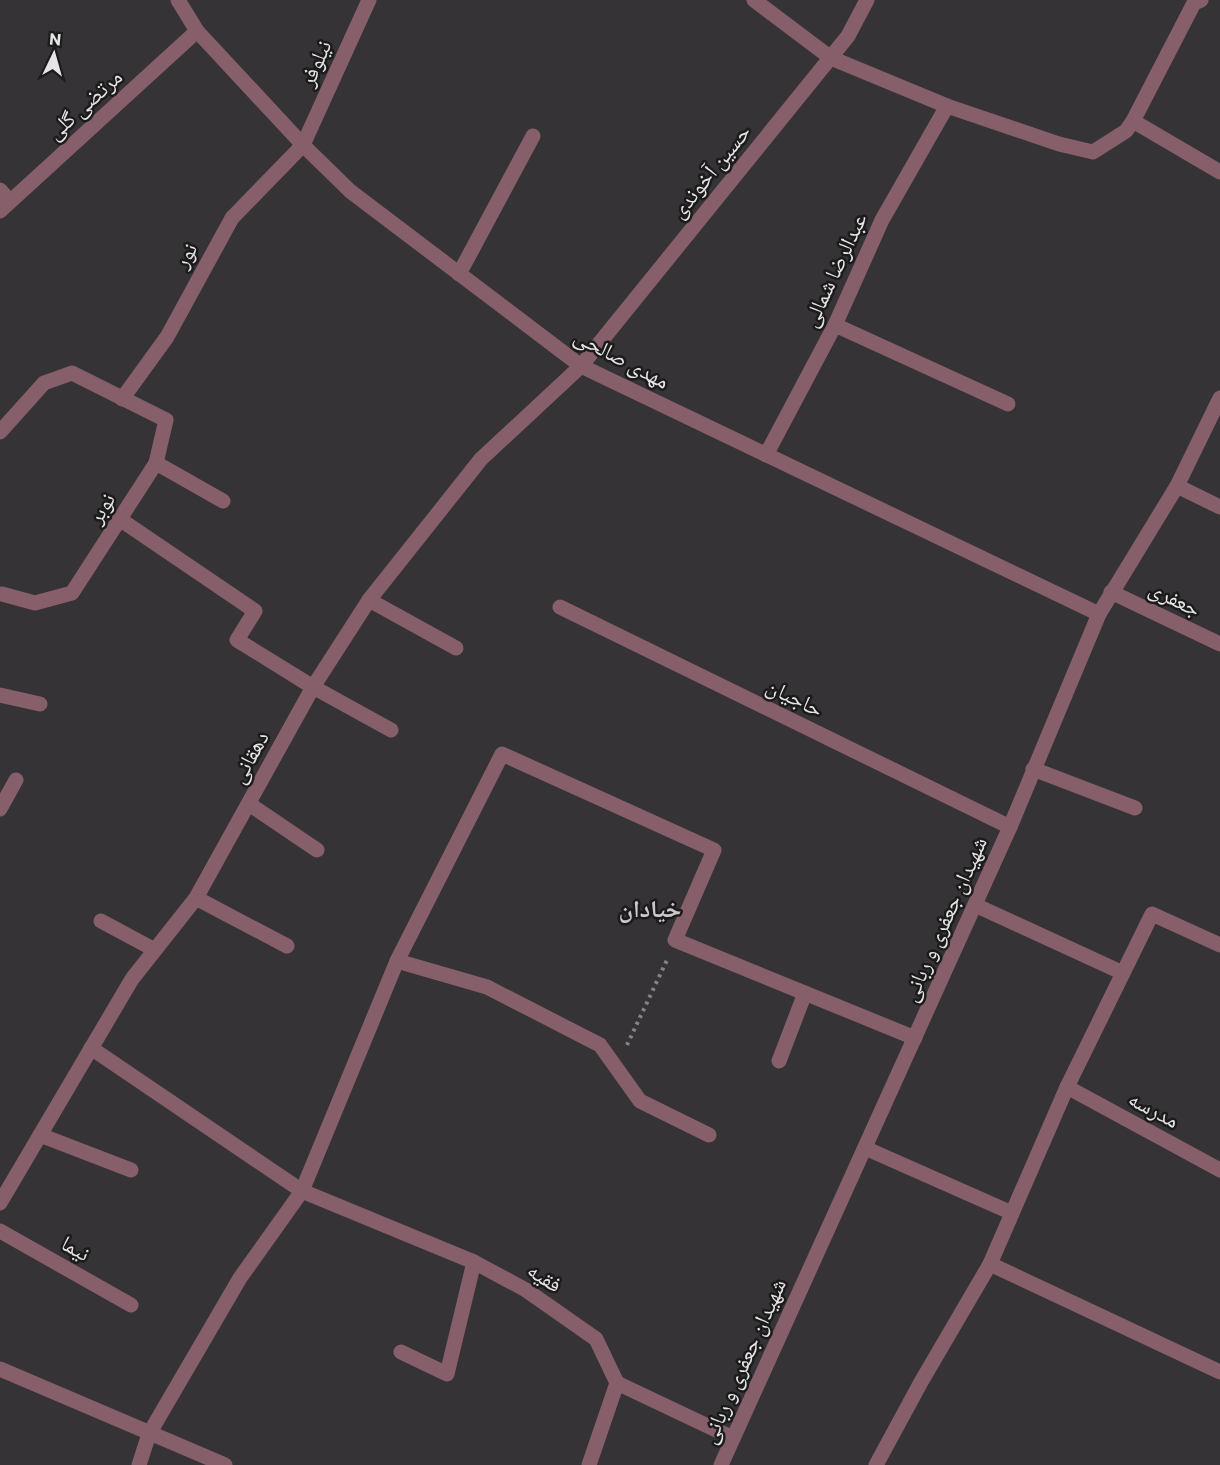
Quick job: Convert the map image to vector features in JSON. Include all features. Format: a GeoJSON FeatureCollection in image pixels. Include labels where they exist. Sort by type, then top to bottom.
{"type":"FeatureCollection","features":[{"type":"Feature","properties":{"kind":"street","name":"مهدی صالحی"},"geometry":{"type":"LineString","coordinates":[[178,0],[197,31],[303,145],[350,191],[580,366],[1099,614]]}},
{"type":"Feature","properties":{"kind":"street","name":"نیلوفر"},"geometry":{"type":"LineString","coordinates":[[303,145],[369,0]]}},
{"type":"Feature","properties":{"kind":"street"},"geometry":{"type":"LineString","coordinates":[[754,0],[831,58],[947,106],[1059,144],[1093,152],[1126,131],[1133,121],[1191,1]]}},
{"type":"Feature","properties":{"kind":"street","name":"حسین آخوندی"},"geometry":{"type":"LineString","coordinates":[[580,366],[831,58],[848,36],[867,0]]}},
{"type":"Feature","properties":{"kind":"street","name":"مرتضی گلی"},"geometry":{"type":"LineString","coordinates":[[3,201],[197,31]]}},
{"type":"Feature","properties":{"kind":"street","name":"عبدالرضا شمالی"},"geometry":{"type":"LineString","coordinates":[[766,455],[835,325],[882,220],[947,106]]}},
{"type":"Feature","properties":{"kind":"street"},"geometry":{"type":"LineString","coordinates":[[1133,121],[1220,172]]}},
{"type":"Feature","properties":{"kind":"street"},"geometry":{"type":"LineString","coordinates":[[459,274],[533,136]]}},
{"type":"Feature","properties":{"kind":"street","name":"نور"},"geometry":{"type":"LineString","coordinates":[[122,399],[167,337],[232,218],[303,145]]}},
{"type":"Feature","properties":{"kind":"street"},"geometry":{"type":"LineString","coordinates":[[835,325],[1008,404]]}},
{"type":"Feature","properties":{"kind":"street","name":"دهقانی"},"geometry":{"type":"LineString","coordinates":[[0,1203],[132,979],[196,898],[313,687],[369,600],[481,459],[580,366]]}},
{"type":"Feature","properties":{"kind":"street"},"geometry":{"type":"LineString","coordinates":[[0,432],[44,383],[72,373],[122,399]]}},
{"type":"Feature","properties":{"kind":"street","name":"شهیدان جعفری و ربانی"},"geometry":{"type":"LineString","coordinates":[[721,1465],[1010,827],[1099,614],[1177,486],[1220,398]]}},
{"type":"Feature","properties":{"kind":"street","name":"نوبر"},"geometry":{"type":"LineString","coordinates":[[1,595],[35,603],[72,593],[121,520],[156,463],[166,420],[122,399]]}},
{"type":"Feature","properties":{"kind":"street"},"geometry":{"type":"LineString","coordinates":[[156,463],[223,501]]}},
{"type":"Feature","properties":{"kind":"street"},"geometry":{"type":"LineString","coordinates":[[1177,486],[1220,507]]}},
{"type":"Feature","properties":{"kind":"street"},"geometry":{"type":"LineString","coordinates":[[121,520],[255,611],[237,640],[313,687],[391,730]]}},
{"type":"Feature","properties":{"kind":"street","name":"جعفری"},"geometry":{"type":"LineString","coordinates":[[1111,591],[1220,644]]}},
{"type":"Feature","properties":{"kind":"street"},"geometry":{"type":"LineString","coordinates":[[369,600],[456,648]]}},
{"type":"Feature","properties":{"kind":"street","name":"حاجیان"},"geometry":{"type":"LineString","coordinates":[[560,607],[1010,827]]}},
{"type":"Feature","properties":{"kind":"street"},"geometry":{"type":"LineString","coordinates":[[0,695],[40,704]]}},
{"type":"Feature","properties":{"kind":"street"},"geometry":{"type":"LineString","coordinates":[[139,1465],[149,1434],[240,1278],[302,1191],[397,961],[502,754],[714,850],[675,940],[915,1038]]}},
{"type":"Feature","properties":{"kind":"street"},"geometry":{"type":"LineString","coordinates":[[1033,769],[1135,808]]}},
{"type":"Feature","properties":{"kind":"street"},"geometry":{"type":"LineString","coordinates":[[0,810],[16,780]]}},
{"type":"Feature","properties":{"kind":"street"},"geometry":{"type":"LineString","coordinates":[[249,804],[317,850]]}},
{"type":"Feature","properties":{"kind":"street"},"geometry":{"type":"LineString","coordinates":[[196,898],[287,946]]}},
{"type":"Feature","properties":{"kind":"street"},"geometry":{"type":"LineString","coordinates":[[975,905],[1123,973]]}},
{"type":"Feature","properties":{"kind":"street"},"geometry":{"type":"LineString","coordinates":[[876,1465],[921,1382],[990,1264],[1067,1087],[1152,914],[1220,945]]}},
{"type":"Feature","properties":{"kind":"street"},"geometry":{"type":"LineString","coordinates":[[101,921],[155,950]]}},
{"type":"Feature","properties":{"kind":"street"},"geometry":{"type":"LineString","coordinates":[[397,961],[487,987],[600,1045],[640,1101],[709,1135]]}},
{"type":"Feature","properties":{"kind":"street"},"geometry":{"type":"LineString","coordinates":[[779,1061],[805,993]]}},
{"type":"Feature","properties":{"kind":"street","name":"فقیه"},"geometry":{"type":"LineString","coordinates":[[91,1048],[302,1191],[474,1262],[526,1290],[596,1339],[617,1383]]}},
{"type":"Feature","properties":{"kind":"street","name":"مدرسه"},"geometry":{"type":"LineString","coordinates":[[1067,1087],[1220,1170]]}},
{"type":"Feature","properties":{"kind":"street"},"geometry":{"type":"LineString","coordinates":[[39,1135],[131,1170]]}},
{"type":"Feature","properties":{"kind":"street"},"geometry":{"type":"LineString","coordinates":[[865,1148],[1012,1213]]}},
{"type":"Feature","properties":{"kind":"street","name":"نیما"},"geometry":{"type":"LineString","coordinates":[[0,1231],[130,1305]]}},
{"type":"Feature","properties":{"kind":"street"},"geometry":{"type":"LineString","coordinates":[[401,1352],[447,1374],[474,1262]]}},
{"type":"Feature","properties":{"kind":"street"},"geometry":{"type":"LineString","coordinates":[[990,1264],[1220,1372]]}},
{"type":"Feature","properties":{"kind":"street"},"geometry":{"type":"LineString","coordinates":[[0,1369],[225,1465]]}},
{"type":"Feature","properties":{"kind":"street"},"geometry":{"type":"LineString","coordinates":[[589,1465],[617,1383],[733,1438]]}},
{"type":"Feature","properties":{"kind":"path"},"geometry":{"type":"LineString","coordinates":[[616,1068],[675,940]]}},
{"type":"Feature","properties":{"kind":"district","name":"خیادان"},"geometry":{"type":"Point","coordinates":[650,909]}}]}
